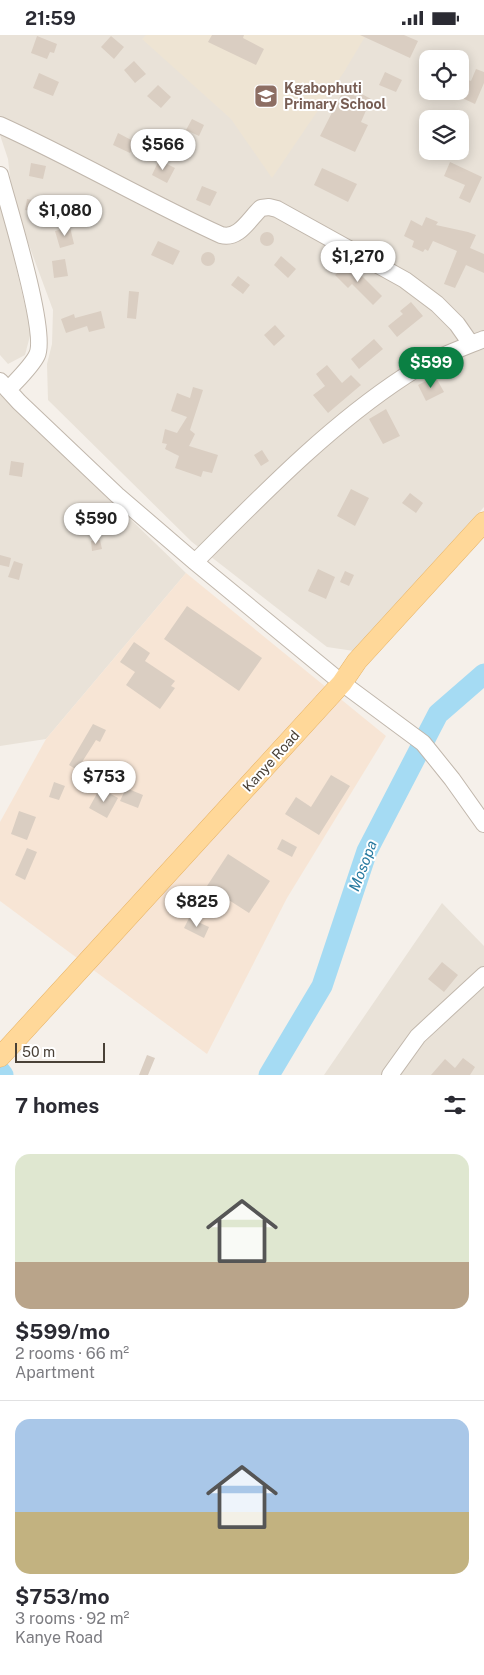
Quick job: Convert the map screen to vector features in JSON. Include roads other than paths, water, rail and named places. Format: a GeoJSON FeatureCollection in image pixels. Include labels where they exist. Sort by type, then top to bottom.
{"type":"FeatureCollection","features":[{"type":"Feature","properties":{"kind":"main road","name":"Kanye Road"},"geometry":{"type":"LineString","coordinates":[[0,1057],[342,683],[357,661],[484,522]]}},
{"type":"Feature","properties":{"kind":"street"},"geometry":{"type":"LineString","coordinates":[[0,125],[220,235],[226,236],[239,233],[261,208],[277,209],[405,280],[437,304],[477,342],[441,357],[406,375],[375,397],[278,479],[195,563]]}},
{"type":"Feature","properties":{"kind":"street"},"geometry":{"type":"LineString","coordinates":[[0,175],[32,296],[40,339],[37,356],[4,386],[117,495],[195,563],[342,683],[423,743],[452,779],[484,824]]}},
{"type":"Feature","properties":{"kind":"street"},"geometry":{"type":"LineString","coordinates":[[390,1075],[418,1036],[484,975]]}},
{"type":"Feature","properties":{"kind":"waterway","name":"Mosopa"},"geometry":{"type":"LineString","coordinates":[[269,1075],[322,986],[367,851],[438,714],[484,674]]}},
{"type":"Feature","properties":{"kind":"waterway","name":"Mosopa"},"geometry":{"type":"LineString","coordinates":[[0,1071],[3,1075]]}},
{"type":"Feature","properties":{"kind":"place","name":"Kgabophuti Primary School"},"geometry":{"type":"Point","coordinates":[266,96]}}]}
